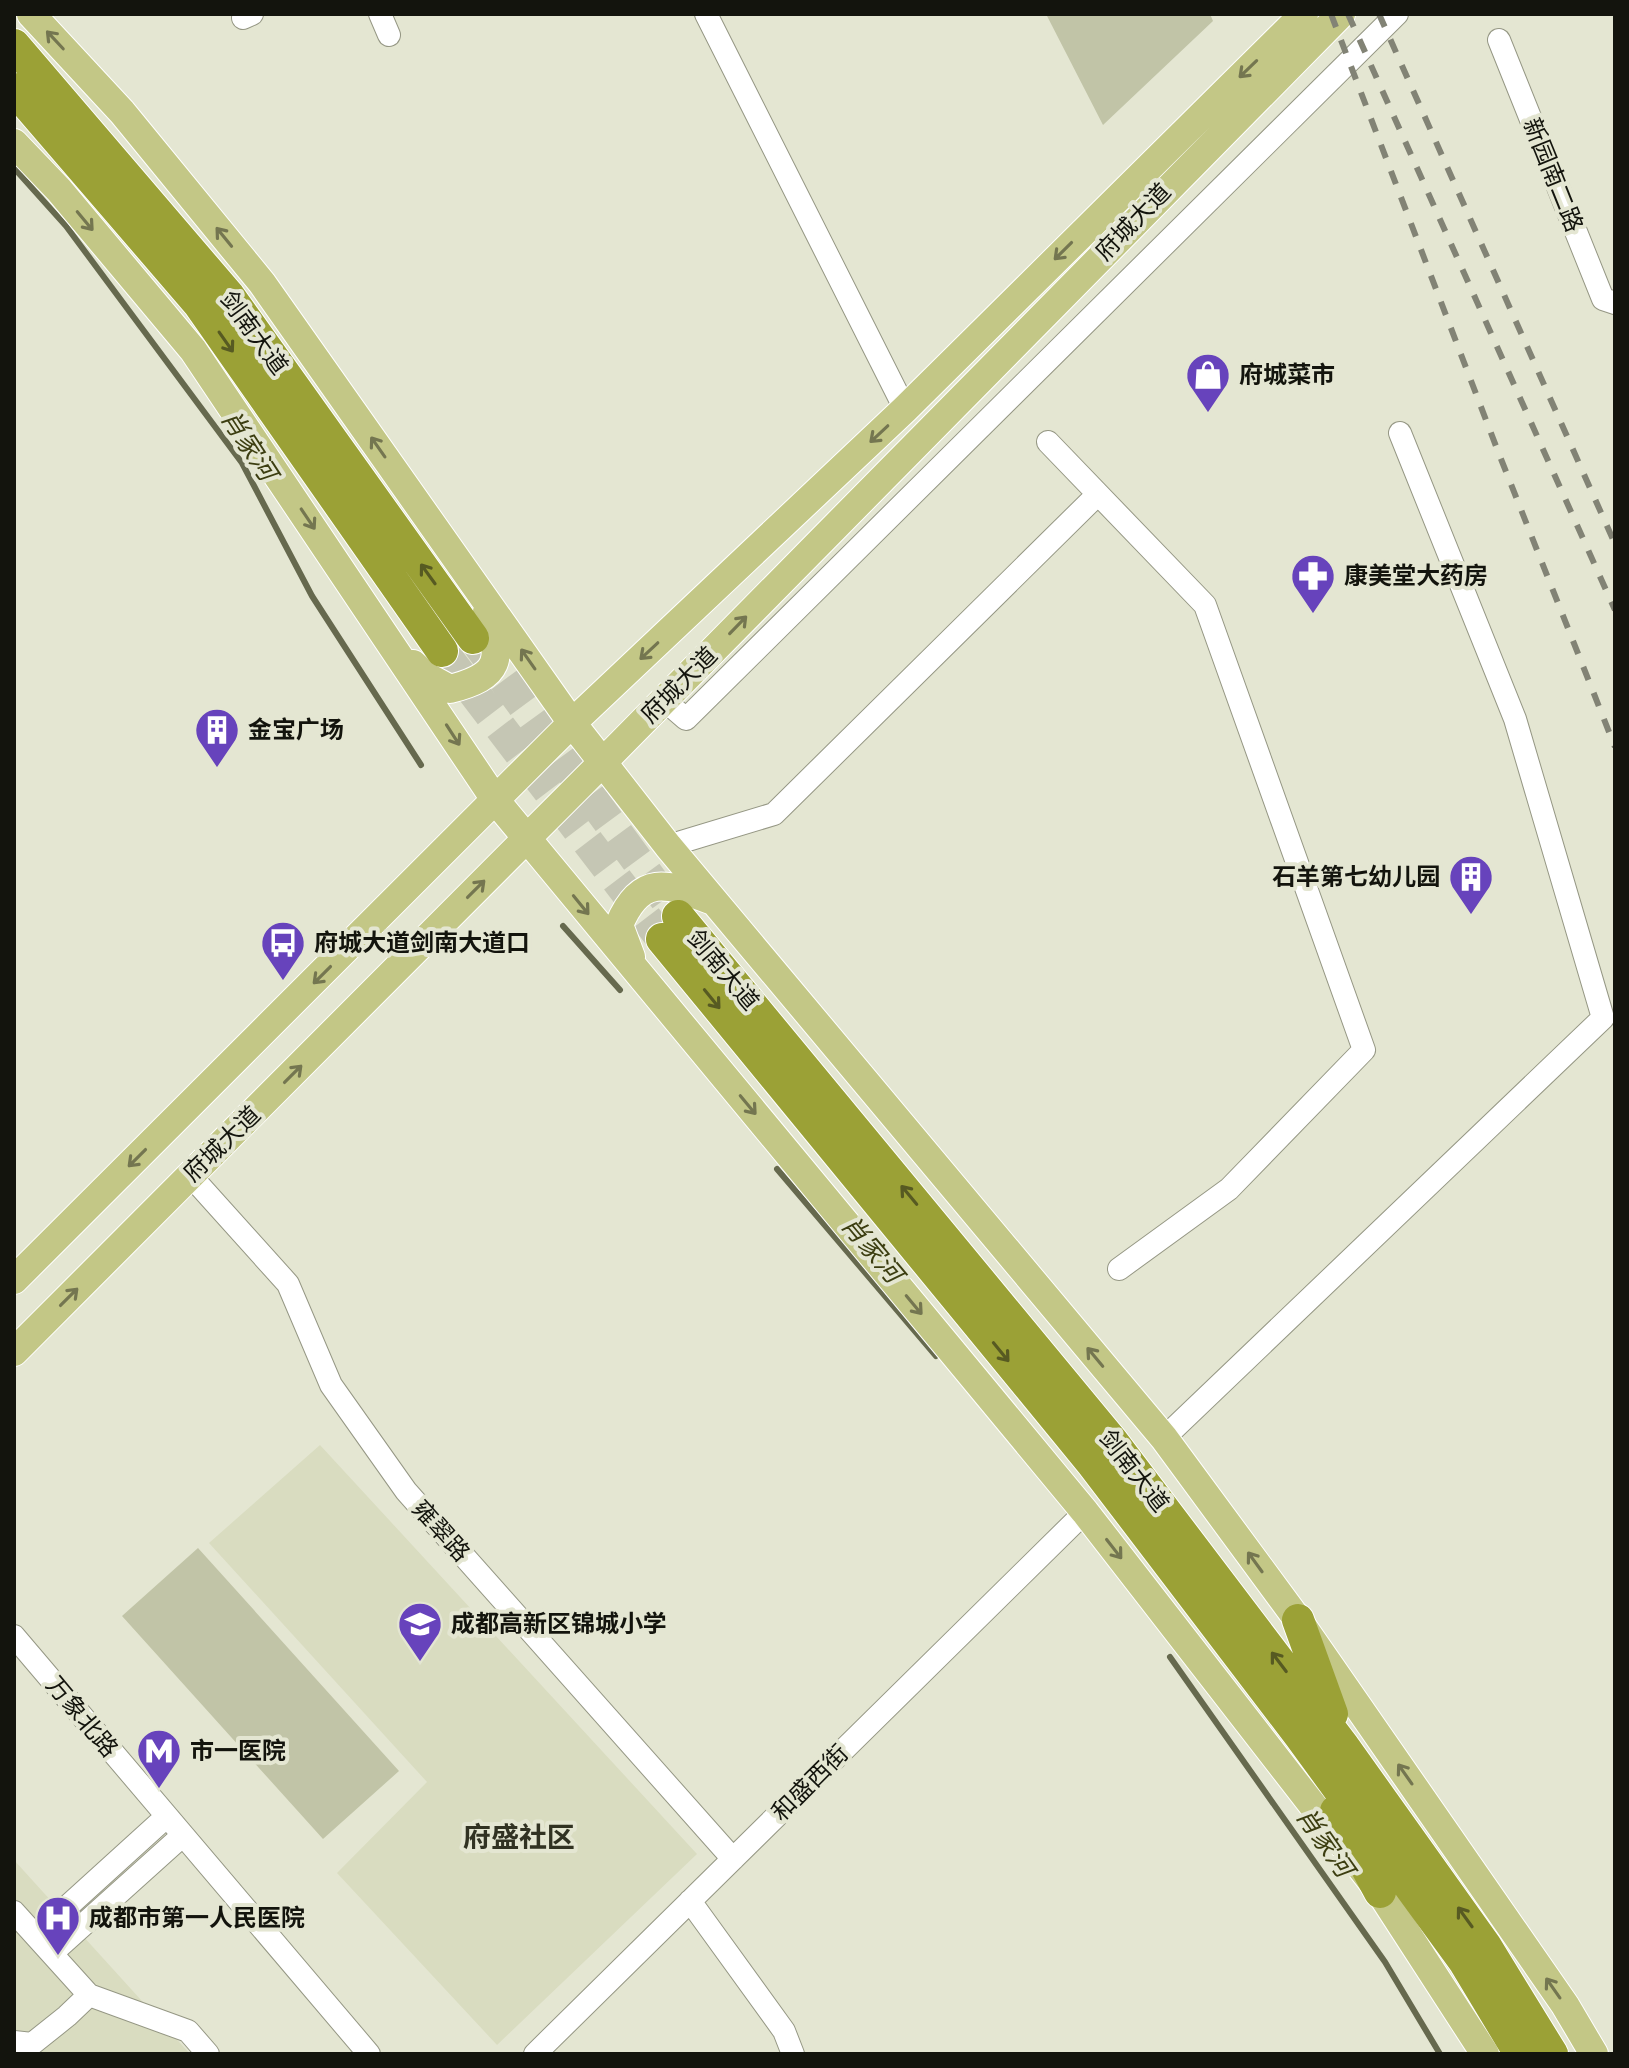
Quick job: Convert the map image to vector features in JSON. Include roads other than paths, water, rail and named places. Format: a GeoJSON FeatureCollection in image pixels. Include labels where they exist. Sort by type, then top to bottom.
{"type":"FeatureCollection","features":[{"type":"Feature","properties":{"kind":"highway","name":"剑南大道"},"geometry":{"type":"LineString","coordinates":[[20,73],[229,296],[473,638]]}},
{"type":"Feature","properties":{"kind":"highway","name":"剑南大道"},"geometry":{"type":"LineString","coordinates":[[20,73],[199,304],[442,651]]}},
{"type":"Feature","properties":{"kind":"highway","name":"剑南大道"},"geometry":{"type":"LineString","coordinates":[[1520,2054],[1464,1961],[1300,1736],[1092,1463],[670,927],[1112,1441],[1344,1747],[1485,1945],[1552,2054]]}},
{"type":"Feature","properties":{"kind":"highway"},"geometry":{"type":"LineString","coordinates":[[1298,1620],[1344,1747]]}},
{"type":"Feature","properties":{"kind":"highway"},"geometry":{"type":"LineString","coordinates":[[1300,1736],[1351,1842],[1380,1892]]}},
{"type":"Feature","properties":{"kind":"main road"},"geometry":{"type":"LineString","coordinates":[[31,14],[122,112],[262,283],[572,723],[668,846],[1164,1438],[1298,1620],[1565,2005],[1594,2054]]}},
{"type":"Feature","properties":{"kind":"main road","name":"府城大道"},"geometry":{"type":"LineString","coordinates":[[14,1280],[572,723],[905,409],[1304,14]]}},
{"type":"Feature","properties":{"kind":"main road","name":"府城大道"},"geometry":{"type":"LineString","coordinates":[[14,1352],[602,763],[1341,14]]}},
{"type":"Feature","properties":{"kind":"main road"},"geometry":{"type":"LineString","coordinates":[[20,73],[122,112]]}},
{"type":"Feature","properties":{"kind":"main road"},"geometry":{"type":"LineString","coordinates":[[20,73],[59,190]]}},
{"type":"Feature","properties":{"kind":"main road"},"geometry":{"type":"LineString","coordinates":[[14,143],[59,190],[193,350],[496,801],[1085,1512],[1380,1892],[1485,2054]]}},
{"type":"Feature","properties":{"kind":"main road"},"geometry":{"type":"LineString","coordinates":[[395,647],[426,676],[450,689],[477,682],[491,667],[497,652],[479,589]]}},
{"type":"Feature","properties":{"kind":"main road"},"geometry":{"type":"LineString","coordinates":[[637,973],[619,925],[627,906],[639,893],[653,886],[672,885],[714,901]]}},
{"type":"Feature","properties":{"kind":"street"},"geometry":{"type":"LineString","coordinates":[[380,14],[389,35]]}},
{"type":"Feature","properties":{"kind":"street"},"geometry":{"type":"LineString","coordinates":[[706,14],[905,409]]}},
{"type":"Feature","properties":{"kind":"street"},"geometry":{"type":"LineString","coordinates":[[664,700],[686,719],[1397,14]]}},
{"type":"Feature","properties":{"kind":"street","name":"新园南二路"},"geometry":{"type":"LineString","coordinates":[[1499,40],[1611,296]]}},
{"type":"Feature","properties":{"kind":"street"},"geometry":{"type":"LineString","coordinates":[[1164,1438],[1603,1018],[1515,719],[1400,433]]}},
{"type":"Feature","properties":{"kind":"street"},"geometry":{"type":"LineString","coordinates":[[1048,442],[1205,605],[1364,1050],[1229,1189],[1119,1269]]}},
{"type":"Feature","properties":{"kind":"street"},"geometry":{"type":"LineString","coordinates":[[668,846],[774,814],[1098,494]]}},
{"type":"Feature","properties":{"kind":"street","name":"雍翠路"},"geometry":{"type":"LineString","coordinates":[[190,1175],[288,1284],[331,1385],[406,1491],[733,1859]]}},
{"type":"Feature","properties":{"kind":"street","name":"和盛西街"},"geometry":{"type":"LineString","coordinates":[[535,2054],[1085,1512]]}},
{"type":"Feature","properties":{"kind":"street","name":"万象北路"},"geometry":{"type":"LineString","coordinates":[[14,1636],[369,2054]]}},
{"type":"Feature","properties":{"kind":"street"},"geometry":{"type":"LineString","coordinates":[[36,1935],[166,1817]]}},
{"type":"Feature","properties":{"kind":"street"},"geometry":{"type":"LineString","coordinates":[[52,1953],[182,1836]]}},
{"type":"Feature","properties":{"kind":"street"},"geometry":{"type":"LineString","coordinates":[[690,1901],[784,2031],[793,2054]]}},
{"type":"Feature","properties":{"kind":"street"},"geometry":{"type":"LineString","coordinates":[[14,1912],[89,1995],[188,2031],[208,2054]]}},
{"type":"Feature","properties":{"kind":"street"},"geometry":{"type":"LineString","coordinates":[[14,2042],[32,2044],[89,1995]]}},
{"type":"Feature","properties":{"kind":"waterway","name":"肖家河"},"geometry":{"type":"LineString","coordinates":[[14,168],[66,226],[242,463],[312,596],[421,765]]}},
{"type":"Feature","properties":{"kind":"waterway","name":"肖家河"},"geometry":{"type":"LineString","coordinates":[[563,926],[620,990]]}},
{"type":"Feature","properties":{"kind":"waterway","name":"肖家河"},"geometry":{"type":"LineString","coordinates":[[777,1169],[936,1356]]}},
{"type":"Feature","properties":{"kind":"waterway","name":"肖家河"},"geometry":{"type":"LineString","coordinates":[[1170,1657],[1385,1962],[1440,2054]]}},
{"type":"Feature","properties":{"kind":"tunnel"},"geometry":{"type":"LineString","coordinates":[[476,641],[678,916]]}},
{"type":"Feature","properties":{"kind":"tunnel"},"geometry":{"type":"LineString","coordinates":[[442,651],[662,939]]}},
{"type":"Feature","properties":{"kind":"railway"},"geometry":{"type":"LineString","coordinates":[[1331,14],[1615,747]]}},
{"type":"Feature","properties":{"kind":"railway"},"geometry":{"type":"LineString","coordinates":[[1348,14],[1615,610]]}},
{"type":"Feature","properties":{"kind":"railway"},"geometry":{"type":"LineString","coordinates":[[1379,14],[1615,544]]}},
{"type":"Feature","properties":{"kind":"place","name":"府城菜市"},"geometry":{"type":"Point","coordinates":[1208,414]}},
{"type":"Feature","properties":{"kind":"place","name":"康美堂大药房"},"geometry":{"type":"Point","coordinates":[1313,615]}},
{"type":"Feature","properties":{"kind":"place","name":"金宝广场"},"geometry":{"type":"Point","coordinates":[217,769]}},
{"type":"Feature","properties":{"kind":"place","name":"石羊第七幼儿园"},"geometry":{"type":"Point","coordinates":[1471,916]}},
{"type":"Feature","properties":{"kind":"place","name":"府城大道剑南大道口"},"geometry":{"type":"Point","coordinates":[283,982]}},
{"type":"Feature","properties":{"kind":"place","name":"成都高新区锦城小学"},"geometry":{"type":"Point","coordinates":[420,1663]}},
{"type":"Feature","properties":{"kind":"place","name":"市一医院"},"geometry":{"type":"Point","coordinates":[159,1790]}},
{"type":"Feature","properties":{"kind":"place","name":"成都市第一人民医院"},"geometry":{"type":"Point","coordinates":[58,1957]}},
{"type":"Feature","properties":{"kind":"district","name":"府盛社区"},"geometry":{"type":"Point","coordinates":[519,1837]}}]}
